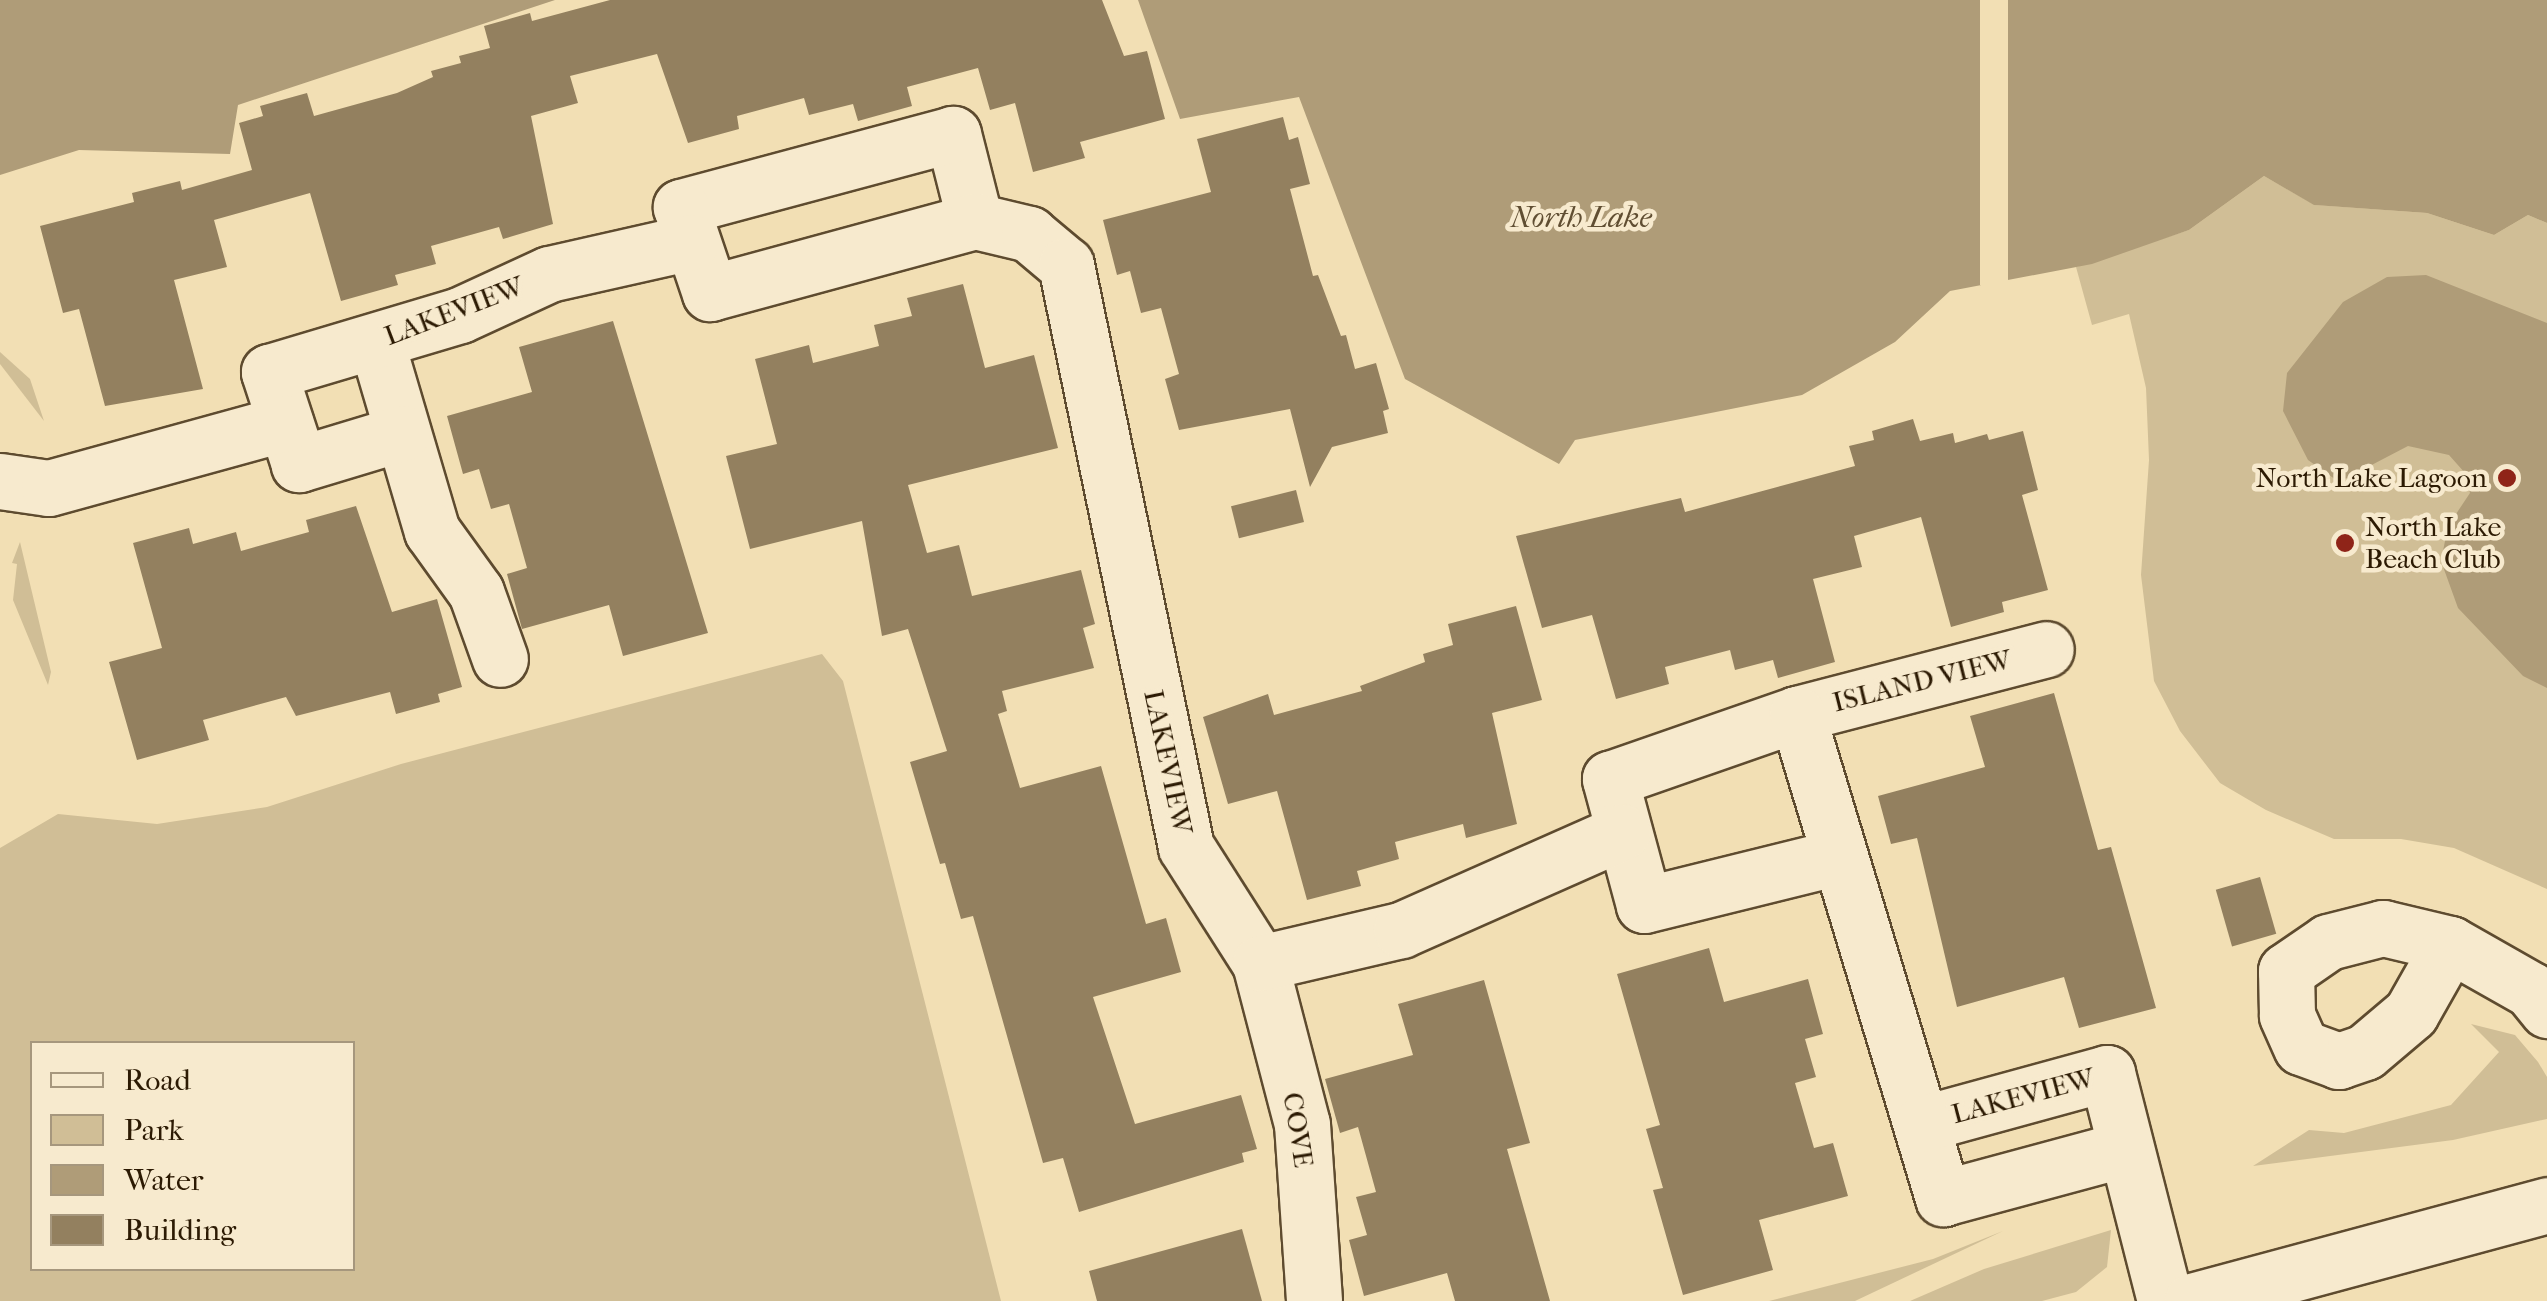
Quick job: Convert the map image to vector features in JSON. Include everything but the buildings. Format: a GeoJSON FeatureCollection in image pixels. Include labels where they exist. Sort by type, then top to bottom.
{"type":"FeatureCollection","features":[{"type":"Feature","properties":{"kind":"street","name":"LAKEVIEW"},"geometry":{"type":"LineString","coordinates":[[975,222],[952,134],[681,208],[710,293],[975,222],[1029,234],[1066,265],[1186,847],[1260,963]]}},
{"type":"Feature","properties":{"kind":"street","name":"LAKEVIEW"},"geometry":{"type":"LineString","coordinates":[[402,433],[299,464],[269,372],[460,316],[549,274],[691,242]]}},
{"type":"Feature","properties":{"kind":"street"},"geometry":{"type":"LineString","coordinates":[[376,342],[432,531],[476,592],[500,660]]}},
{"type":"Feature","properties":{"kind":"street"},"geometry":{"type":"LineString","coordinates":[[0,481],[49,488],[285,422]]}},
{"type":"Feature","properties":{"kind":"street","name":"ISLAND VIEW"},"geometry":{"type":"LineString","coordinates":[[1797,714],[2046,649]]}},
{"type":"Feature","properties":{"kind":"street","name":"LAKEVIEW"},"geometry":{"type":"LineString","coordinates":[[1797,714],[1942,1198],[2125,1149]]}},
{"type":"Feature","properties":{"kind":"street"},"geometry":{"type":"LineString","coordinates":[[1797,714],[1610,779],[1622,832],[1644,904],[1838,857]]}},
{"type":"Feature","properties":{"kind":"street"},"geometry":{"type":"LineString","coordinates":[[1260,963],[1401,930],[1622,832]]}},
{"type":"Feature","properties":{"kind":"street"},"geometry":{"type":"LineString","coordinates":[[2450,944],[2531,990],[2547,1010]]}},
{"type":"Feature","properties":{"kind":"street","name":"COVE"},"geometry":{"type":"LineString","coordinates":[[1260,963],[1302,1124],[1314,1301]]}},
{"type":"Feature","properties":{"kind":"street","name":"LAKEVIEW"},"geometry":{"type":"LineString","coordinates":[[1921,1124],[2107,1073],[2165,1301]]}},
{"type":"Feature","properties":{"kind":"street"},"geometry":{"type":"LineString","coordinates":[[2192,1301],[2547,1205]]}},
{"type":"Feature","properties":{"kind":"green space","name":"North Lake Beach Club"},"geometry":{"type":"Polygon","coordinates":[[[2264,176],[2315,205],[2427,213],[2494,235],[2528,215],[2547,223],[2547,889],[2454,848],[2401,839],[2334,839],[2266,810],[2220,783],[2180,731],[2154,681],[2141,575],[2149,460],[2146,388],[2129,314],[2092,325],[2076,267],[2189,230],[2264,176]]]}},
{"type":"Feature","properties":{"kind":"green space"},"geometry":{"type":"Polygon","coordinates":[[[0,352],[30,379],[44,421],[0,364],[0,352]]]}},
{"type":"Feature","properties":{"kind":"green space"},"geometry":{"type":"Polygon","coordinates":[[[20,542],[51,672],[48,685],[13,600],[17,564],[12,563],[20,542]]]}},
{"type":"Feature","properties":{"kind":"green space"},"geometry":{"type":"Polygon","coordinates":[[[822,654],[843,681],[1001,1301],[0,1301],[0,848],[58,814],[157,824],[267,807],[401,764],[822,654]]]}},
{"type":"Feature","properties":{"kind":"green space"},"geometry":{"type":"Polygon","coordinates":[[[2471,1024],[2515,1035],[2538,1062],[2547,1077],[2547,1119],[2453,1140],[2253,1166],[2309,1130],[2344,1133],[2451,1105],[2499,1052],[2471,1024]]]}},
{"type":"Feature","properties":{"kind":"green space"},"geometry":{"type":"Polygon","coordinates":[[[2111,1230],[2107,1267],[2076,1292],[2042,1301],[1910,1301],[1984,1269],[2111,1230]]]}},
{"type":"Feature","properties":{"kind":"green space"},"geometry":{"type":"Polygon","coordinates":[[[2003,1231],[1855,1301],[1769,1301],[1933,1259],[2003,1231]]]}},
{"type":"Feature","properties":{"kind":"water"},"geometry":{"type":"Polygon","coordinates":[[[0,0],[555,0],[238,105],[230,154],[79,150],[0,175],[0,0]]]}},
{"type":"Feature","properties":{"kind":"water","name":"North Lake"},"geometry":{"type":"Polygon","coordinates":[[[1138,0],[2547,0],[2547,223],[2528,215],[2494,235],[2427,213],[2314,205],[2264,176],[2189,230],[2092,264],[1950,291],[1895,342],[1802,395],[1575,440],[1559,464],[1405,379],[1299,97],[1180,119],[1138,0]]]}},
{"type":"Feature","properties":{"kind":"water","name":"North Lake Lagoon"},"geometry":{"type":"Polygon","coordinates":[[[2426,275],[2547,323],[2547,688],[2523,676],[2458,608],[2441,561],[2448,526],[2470,493],[2465,473],[2449,455],[2408,446],[2339,482],[2308,460],[2283,411],[2287,373],[2343,302],[2387,277],[2426,275]]]}},
{"type":"Feature","properties":{"kind":"pier"},"geometry":{"type":"Polygon","coordinates":[[[1980,0],[2008,0],[2008,285],[1980,285],[1980,0]]]}},
{"type":"Feature","properties":{"kind":"place","name":"North Lake Lagoon"},"geometry":{"type":"Point","coordinates":[2507,478]}},
{"type":"Feature","properties":{"kind":"place","name":"North Lake Beach Club"},"geometry":{"type":"Point","coordinates":[2345,543]}}]}
